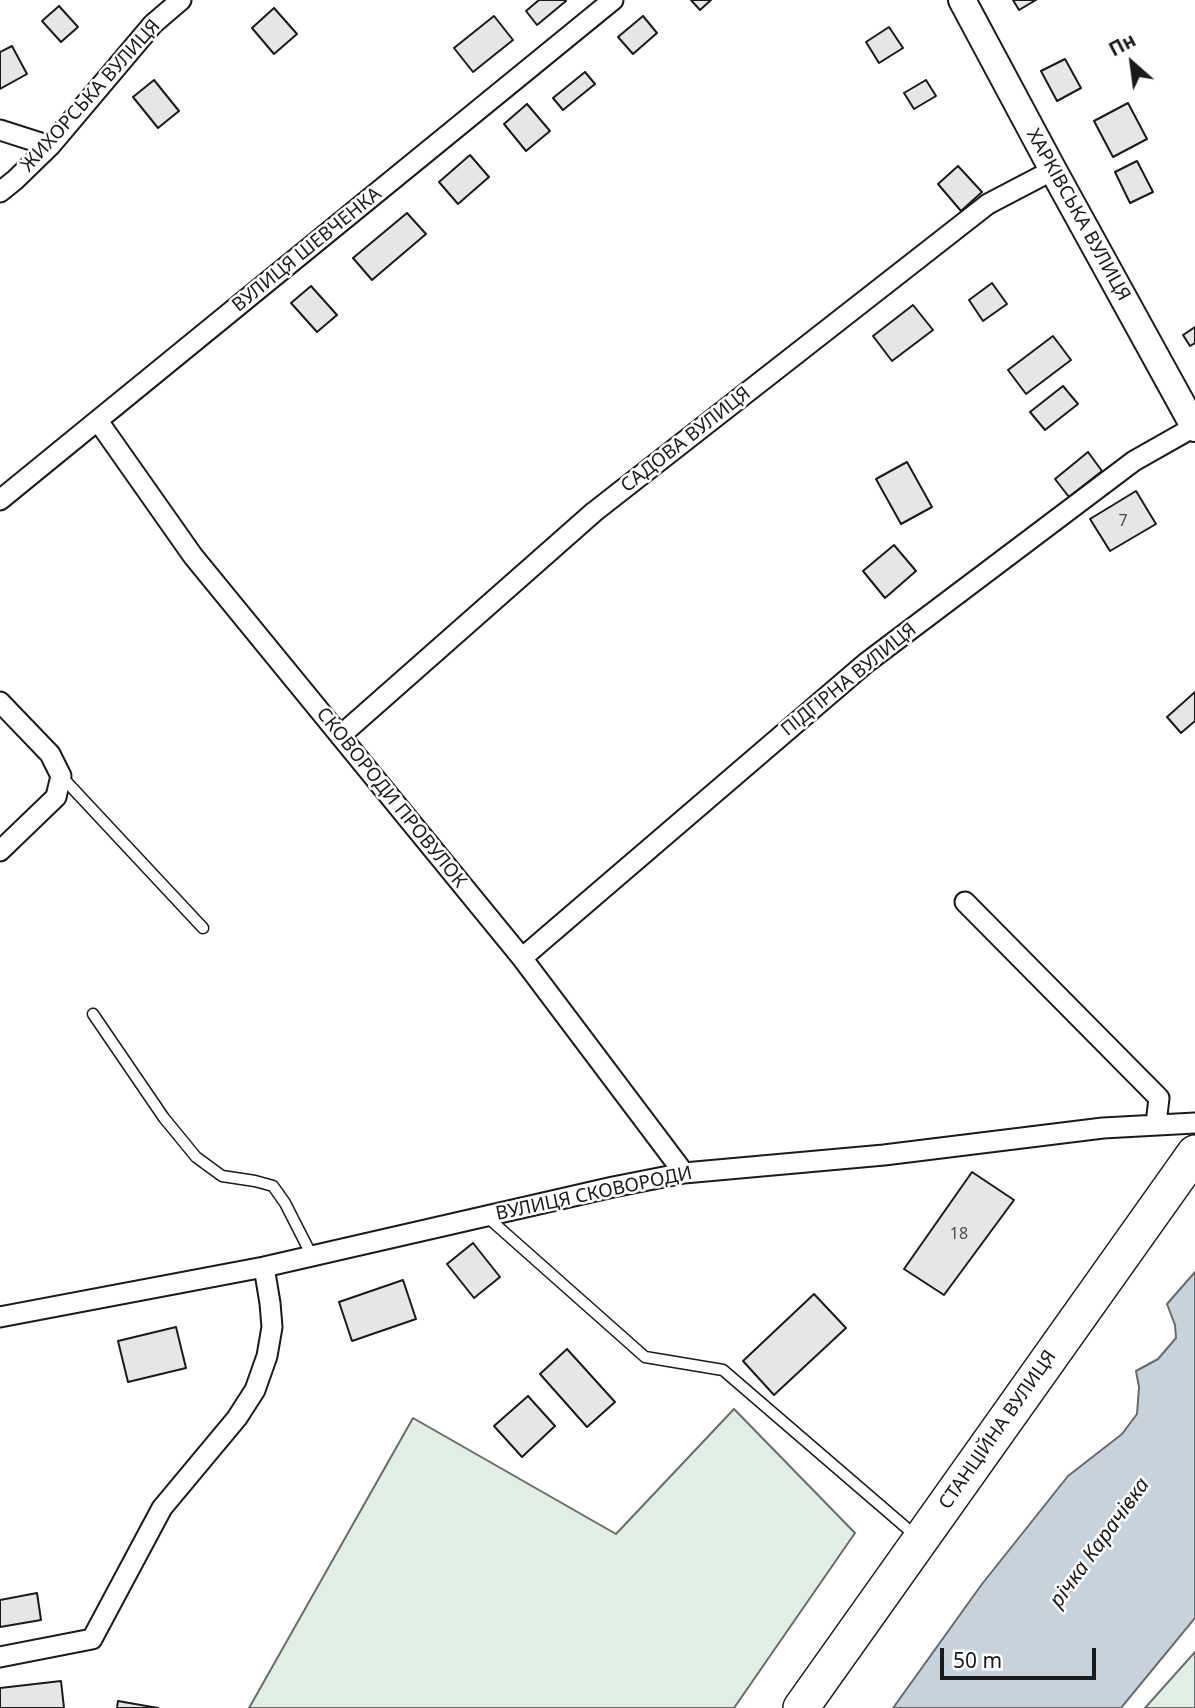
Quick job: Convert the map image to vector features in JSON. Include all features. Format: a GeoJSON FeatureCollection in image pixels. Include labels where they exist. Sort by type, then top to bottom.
{"type":"FeatureCollection","features":[{"type":"Feature","properties":{"kind":"highway","name":"СТАНЦІЙНА ВУЛИЦЯ"},"geometry":{"type":"LineString","coordinates":[[801,1708],[1195,1153]]}},
{"type":"Feature","properties":{"kind":"main road","name":"ХАРКІВСЬКА ВУЛИЦЯ"},"geometry":{"type":"LineString","coordinates":[[961,0],[1195,428]]}},
{"type":"Feature","properties":{"kind":"street","name":"ЖИХОРСЬКА ВУЛИЦЯ"},"geometry":{"type":"LineString","coordinates":[[0,192],[50,146],[152,24],[181,0]]}},
{"type":"Feature","properties":{"kind":"street","name":"ВУЛИЦЯ ШЕВЧЕНКА"},"geometry":{"type":"LineString","coordinates":[[0,500],[613,0]]}},
{"type":"Feature","properties":{"kind":"street"},"geometry":{"type":"LineString","coordinates":[[0,130],[50,146]]}},
{"type":"Feature","properties":{"kind":"street","name":"САДОВА ВУЛИЦЯ"},"geometry":{"type":"LineString","coordinates":[[340,736],[594,512],[988,204],[1053,170]]}},
{"type":"Feature","properties":{"kind":"street","name":"СКОВОРОДИ ПРОВУЛОК"},"geometry":{"type":"LineString","coordinates":[[98,421],[192,556],[522,958],[684,1173]]}},
{"type":"Feature","properties":{"kind":"street","name":"ПІДГІРНА ВУЛИЦЯ"},"geometry":{"type":"LineString","coordinates":[[522,958],[866,663],[1134,461],[1195,428]]}},
{"type":"Feature","properties":{"kind":"street"},"geometry":{"type":"LineString","coordinates":[[0,702],[50,754],[61,776],[56,797],[0,851]]}},
{"type":"Feature","properties":{"kind":"street"},"geometry":{"type":"LineString","coordinates":[[965,902],[1159,1098],[1156,1124]]}},
{"type":"Feature","properties":{"kind":"street","name":"ВУЛИЦЯ СКОВОРОДИ"},"geometry":{"type":"LineString","coordinates":[[0,1317],[264,1267],[684,1173],[884,1155],[1103,1128],[1195,1123]]}},
{"type":"Feature","properties":{"kind":"street"},"geometry":{"type":"LineString","coordinates":[[0,1657],[92,1639],[162,1508],[237,1418],[255,1390],[267,1356],[272,1327],[264,1267]]}},
{"type":"Feature","properties":{"kind":"lane"},"geometry":{"type":"LineString","coordinates":[[61,776],[203,928]]}},
{"type":"Feature","properties":{"kind":"lane"},"geometry":{"type":"LineString","coordinates":[[93,1014],[164,1118],[196,1157],[222,1176],[273,1186],[285,1203],[312,1256]]}},
{"type":"Feature","properties":{"kind":"lane"},"geometry":{"type":"LineString","coordinates":[[486,1216],[645,1357],[723,1370],[920,1539]]}},
{"type":"Feature","properties":{"kind":"green space"},"geometry":{"type":"Polygon","coordinates":[[[734,1409],[855,1533],[734,1708],[249,1708],[413,1418],[616,1534],[734,1409]]]}},
{"type":"Feature","properties":{"kind":"green space"},"geometry":{"type":"Polygon","coordinates":[[[1195,1652],[1195,1708],[1145,1708],[1195,1652]]]}},
{"type":"Feature","properties":{"kind":"water","name":"річка Карачівка"},"geometry":{"type":"Polygon","coordinates":[[[1195,1272],[1195,1618],[1121,1708],[893,1708],[982,1584],[1068,1476],[1122,1434],[1137,1414],[1139,1387],[1136,1371],[1158,1359],[1176,1338],[1175,1325],[1167,1304],[1195,1272]]]}},
{"type":"Feature","properties":{"kind":"building"},"geometry":{"type":"Polygon","coordinates":[[[539,0],[566,1],[537,25],[526,11],[539,0]]]}},
{"type":"Feature","properties":{"kind":"building"},"geometry":{"type":"Polygon","coordinates":[[[691,0],[711,0],[700,10],[691,0]]]}},
{"type":"Feature","properties":{"kind":"building"},"geometry":{"type":"Polygon","coordinates":[[[1013,0],[1036,0],[1019,10],[1013,0]]]}},
{"type":"Feature","properties":{"kind":"building"},"geometry":{"type":"Polygon","coordinates":[[[59,6],[78,27],[61,42],[42,21],[59,6]]]}},
{"type":"Feature","properties":{"kind":"building"},"geometry":{"type":"Polygon","coordinates":[[[274,8],[297,34],[274,54],[252,28],[274,8]]]}},
{"type":"Feature","properties":{"kind":"building"},"geometry":{"type":"Polygon","coordinates":[[[494,16],[513,40],[473,72],[454,48],[494,16]]]}},
{"type":"Feature","properties":{"kind":"building"},"geometry":{"type":"Polygon","coordinates":[[[643,16],[657,33],[633,54],[618,37],[643,16]]]}},
{"type":"Feature","properties":{"kind":"building"},"geometry":{"type":"Polygon","coordinates":[[[889,27],[903,48],[879,63],[866,42],[889,27]]]}},
{"type":"Feature","properties":{"kind":"building"},"geometry":{"type":"Polygon","coordinates":[[[12,46],[27,74],[0,89],[0,52],[12,46]]]}},
{"type":"Feature","properties":{"kind":"building"},"geometry":{"type":"Polygon","coordinates":[[[1065,59],[1081,88],[1057,101],[1041,71],[1065,59]]]}},
{"type":"Feature","properties":{"kind":"building"},"geometry":{"type":"Polygon","coordinates":[[[585,72],[595,84],[563,110],[553,98],[585,72]]]}},
{"type":"Feature","properties":{"kind":"building"},"geometry":{"type":"Polygon","coordinates":[[[154,80],[179,111],[158,128],[133,97],[154,80]]]}},
{"type":"Feature","properties":{"kind":"building"},"geometry":{"type":"Polygon","coordinates":[[[926,80],[936,96],[914,109],[904,93],[926,80]]]}},
{"type":"Feature","properties":{"kind":"building"},"geometry":{"type":"Polygon","coordinates":[[[1128,103],[1147,139],[1113,157],[1094,121],[1128,103]]]}},
{"type":"Feature","properties":{"kind":"building"},"geometry":{"type":"Polygon","coordinates":[[[527,104],[550,131],[526,151],[504,124],[527,104]]]}},
{"type":"Feature","properties":{"kind":"building"},"geometry":{"type":"Polygon","coordinates":[[[470,155],[489,177],[458,204],[439,182],[470,155]]]}},
{"type":"Feature","properties":{"kind":"building"},"geometry":{"type":"Polygon","coordinates":[[[1137,161],[1153,192],[1130,203],[1115,172],[1137,161]]]}},
{"type":"Feature","properties":{"kind":"building"},"geometry":{"type":"Polygon","coordinates":[[[958,166],[982,192],[961,211],[938,184],[958,166]]]}},
{"type":"Feature","properties":{"kind":"building"},"geometry":{"type":"Polygon","coordinates":[[[407,213],[426,234],[372,280],[353,258],[407,213]]]}},
{"type":"Feature","properties":{"kind":"building"},"geometry":{"type":"Polygon","coordinates":[[[992,283],[1007,304],[983,321],[969,300],[992,283]]]}},
{"type":"Feature","properties":{"kind":"building"},"geometry":{"type":"Polygon","coordinates":[[[311,286],[337,315],[317,332],[291,303],[311,286]]]}},
{"type":"Feature","properties":{"kind":"building"},"geometry":{"type":"Polygon","coordinates":[[[913,305],[933,330],[892,361],[873,336],[913,305]]]}},
{"type":"Feature","properties":{"kind":"building"},"geometry":{"type":"Polygon","coordinates":[[[1195,327],[1195,343],[1190,346],[1183,335],[1195,327]]]}},
{"type":"Feature","properties":{"kind":"building"},"geometry":{"type":"Polygon","coordinates":[[[1053,336],[1071,360],[1026,394],[1008,370],[1053,336]]]}},
{"type":"Feature","properties":{"kind":"building"},"geometry":{"type":"Polygon","coordinates":[[[1063,386],[1078,404],[1045,430],[1030,412],[1063,386]]]}},
{"type":"Feature","properties":{"kind":"building"},"geometry":{"type":"Polygon","coordinates":[[[1088,452],[1102,471],[1069,497],[1055,479],[1088,452]]]}},
{"type":"Feature","properties":{"kind":"building"},"geometry":{"type":"Polygon","coordinates":[[[907,462],[932,507],[901,524],[876,479],[907,462]]]}},
{"type":"Feature","properties":{"kind":"building"},"geometry":{"type":"Polygon","coordinates":[[[1136,491],[1156,524],[1110,551],[1090,519],[1136,491]]]}},
{"type":"Feature","properties":{"kind":"building"},"geometry":{"type":"Polygon","coordinates":[[[894,545],[916,571],[885,598],[863,571],[894,545]]]}},
{"type":"Feature","properties":{"kind":"building"},"geometry":{"type":"Polygon","coordinates":[[[1195,692],[1195,721],[1181,733],[1167,717],[1195,692]]]}},
{"type":"Feature","properties":{"kind":"building"},"geometry":{"type":"Polygon","coordinates":[[[972,1172],[1014,1200],[944,1295],[904,1269],[972,1172]]]}},
{"type":"Feature","properties":{"kind":"building"},"geometry":{"type":"Polygon","coordinates":[[[473,1243],[500,1277],[474,1298],[447,1264],[473,1243]]]}},
{"type":"Feature","properties":{"kind":"building"},"geometry":{"type":"Polygon","coordinates":[[[403,1280],[416,1319],[352,1341],[339,1302],[403,1280]]]}},
{"type":"Feature","properties":{"kind":"building"},"geometry":{"type":"Polygon","coordinates":[[[814,1294],[846,1328],[774,1395],[743,1361],[814,1294]]]}},
{"type":"Feature","properties":{"kind":"building"},"geometry":{"type":"Polygon","coordinates":[[[176,1327],[186,1368],[128,1382],[118,1341],[176,1327]]]}},
{"type":"Feature","properties":{"kind":"building"},"geometry":{"type":"Polygon","coordinates":[[[567,1349],[615,1402],[587,1427],[540,1374],[567,1349]]]}},
{"type":"Feature","properties":{"kind":"building"},"geometry":{"type":"Polygon","coordinates":[[[528,1396],[555,1426],[522,1457],[494,1426],[528,1396]]]}},
{"type":"Feature","properties":{"kind":"building"},"geometry":{"type":"Polygon","coordinates":[[[37,1593],[41,1620],[0,1627],[0,1600],[37,1593]]]}},
{"type":"Feature","properties":{"kind":"building"},"geometry":{"type":"Polygon","coordinates":[[[61,1681],[64,1708],[0,1708],[0,1688],[61,1681]]]}},
{"type":"Feature","properties":{"kind":"building"},"geometry":{"type":"Polygon","coordinates":[[[118,1701],[158,1708],[117,1708],[118,1701]]]}}]}
